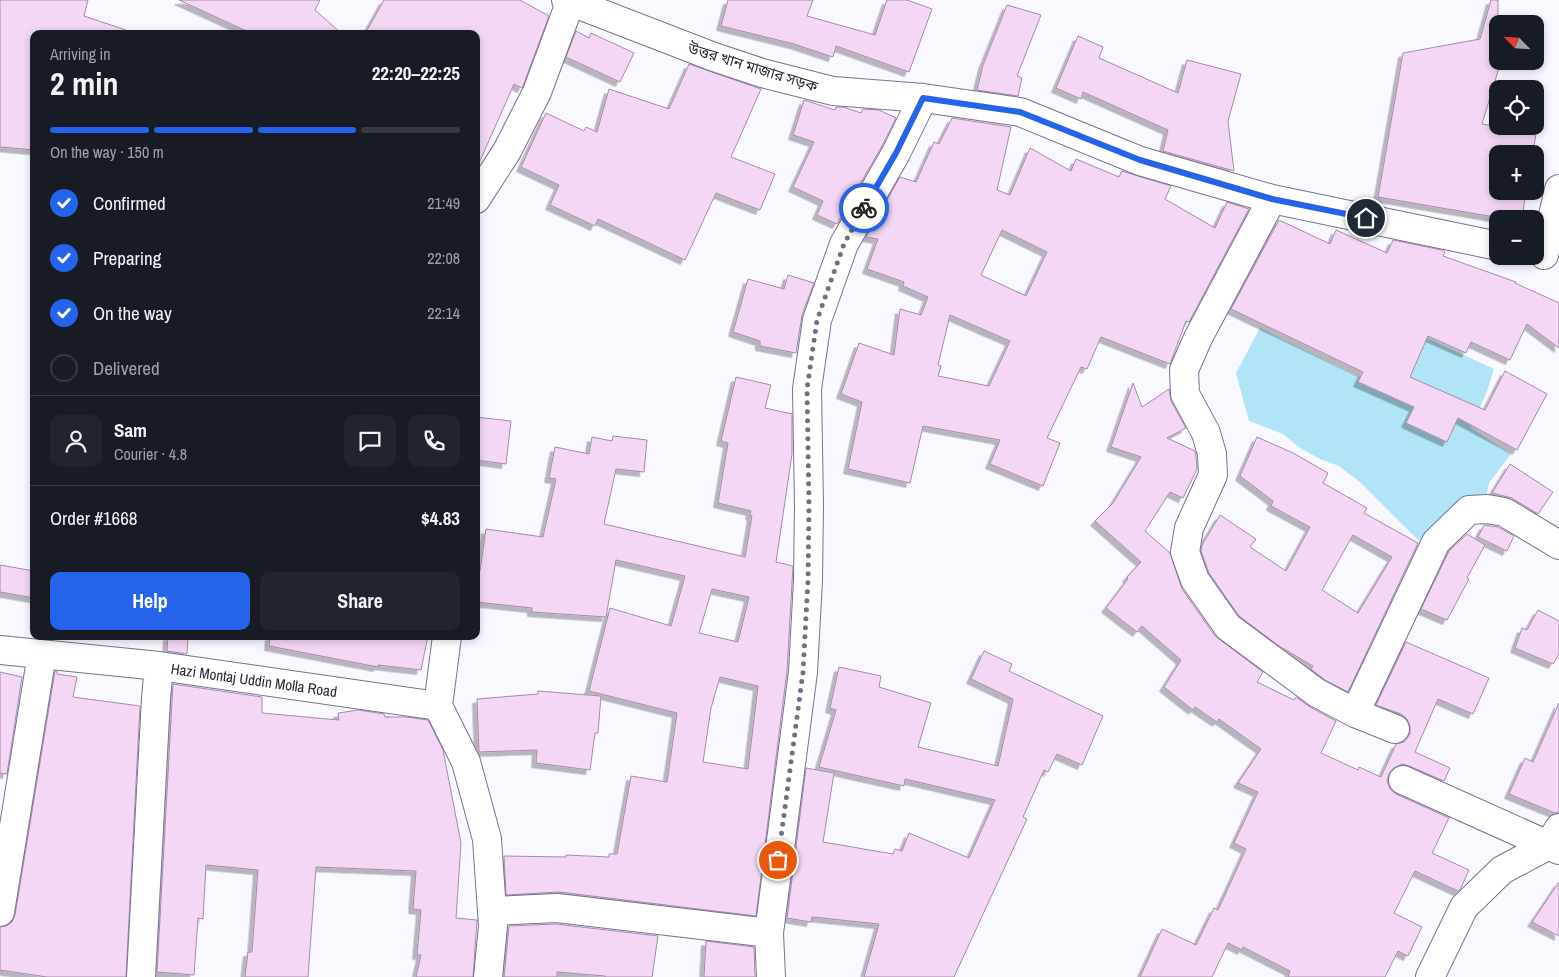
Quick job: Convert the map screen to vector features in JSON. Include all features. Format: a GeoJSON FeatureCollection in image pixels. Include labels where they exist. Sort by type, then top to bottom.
{"type":"FeatureCollection","features":[{"type":"Feature","properties":{"kind":"street","name":"উত্তর খান মাজার সড়ক"},"geometry":{"type":"LineString","coordinates":[[568,1],[714,57],[762,73],[833,91],[923,98],[1020,112],[1140,160],[1272,199],[1489,244]]}},
{"type":"Feature","properties":{"kind":"street"},"geometry":{"type":"LineString","coordinates":[[480,193],[507,151],[537,92],[568,1]]}},
{"type":"Feature","properties":{"kind":"street"},"geometry":{"type":"LineString","coordinates":[[770,977],[769,933],[803,672],[808,580],[807,389],[817,320],[844,244],[896,153],[923,98]]}},
{"type":"Feature","properties":{"kind":"street"},"geometry":{"type":"LineString","coordinates":[[1546,256],[1559,189]]}},
{"type":"Feature","properties":{"kind":"street"},"geometry":{"type":"LineString","coordinates":[[1272,199],[1198,338],[1184,370],[1185,394],[1206,434],[1212,454],[1213,475],[1189,528],[1185,552],[1195,580],[1228,627],[1317,694],[1355,713],[1395,729]]}},
{"type":"Feature","properties":{"kind":"street"},"geometry":{"type":"LineString","coordinates":[[1355,713],[1436,542],[1468,510],[1487,509],[1504,512],[1559,545]]}},
{"type":"Feature","properties":{"kind":"street"},"geometry":{"type":"LineString","coordinates":[[446,640],[438,706],[466,762],[488,840],[493,911],[488,977]]}},
{"type":"Feature","properties":{"kind":"street","name":"Hazi Montaj Uddin Molla Road"},"geometry":{"type":"LineString","coordinates":[[0,650],[159,666],[438,706]]}},
{"type":"Feature","properties":{"kind":"street"},"geometry":{"type":"LineString","coordinates":[[0,912],[42,654]]}},
{"type":"Feature","properties":{"kind":"street"},"geometry":{"type":"LineString","coordinates":[[142,977],[159,666]]}},
{"type":"Feature","properties":{"kind":"street"},"geometry":{"type":"LineString","coordinates":[[1403,780],[1556,841]]}},
{"type":"Feature","properties":{"kind":"street"},"geometry":{"type":"LineString","coordinates":[[1430,977],[1464,907],[1502,870],[1556,841]]}},
{"type":"Feature","properties":{"kind":"street"},"geometry":{"type":"LineString","coordinates":[[493,911],[556,908],[769,933]]}},
{"type":"Feature","properties":{"kind":"water"},"geometry":{"type":"Polygon","coordinates":[[[1260,328],[1355,375],[1394,384],[1420,335],[1494,369],[1471,428],[1511,454],[1489,483],[1484,508],[1439,525],[1419,541],[1360,482],[1339,466],[1320,459],[1300,448],[1283,434],[1249,421],[1236,373],[1260,328]]]}},
{"type":"Feature","properties":{"kind":"building"},"geometry":{"type":"Polygon","coordinates":[[[0,0],[88,0],[84,16],[126,30],[30,30],[30,150],[0,147],[0,0]]]}},
{"type":"Feature","properties":{"kind":"building"},"geometry":{"type":"Polygon","coordinates":[[[179,0],[320,0],[315,10],[338,30],[244,30],[179,0]]]}},
{"type":"Feature","properties":{"kind":"building"},"geometry":{"type":"Polygon","coordinates":[[[384,0],[520,0],[549,16],[523,86],[522,88],[514,84],[480,161],[480,30],[367,30],[384,0]]]}},
{"type":"Feature","properties":{"kind":"building"},"geometry":{"type":"Polygon","coordinates":[[[728,0],[813,0],[807,16],[875,35],[887,0],[907,0],[932,9],[909,72],[836,46],[833,57],[794,44],[721,26],[728,0]]]}},
{"type":"Feature","properties":{"kind":"building"},"geometry":{"type":"Polygon","coordinates":[[[1491,0],[1498,0],[1498,15],[1489,15],[1489,70],[1498,71],[1495,80],[1489,80],[1489,101],[1482,124],[1489,125],[1489,135],[1536,135],[1534,145],[1489,145],[1489,200],[1525,200],[1523,210],[1489,210],[1489,216],[1378,197],[1403,53],[1480,39],[1491,0]]]}},
{"type":"Feature","properties":{"kind":"building"},"geometry":{"type":"Polygon","coordinates":[[[1007,5],[1041,15],[1017,76],[1022,78],[1018,96],[977,90],[983,65],[1007,5]]]}},
{"type":"Feature","properties":{"kind":"building"},"geometry":{"type":"Polygon","coordinates":[[[576,31],[589,38],[591,33],[634,53],[620,82],[566,57],[576,31]]]}},
{"type":"Feature","properties":{"kind":"building"},"geometry":{"type":"Polygon","coordinates":[[[1078,36],[1103,47],[1099,58],[1178,93],[1187,60],[1241,74],[1228,121],[1234,171],[1163,151],[1168,130],[1083,92],[1081,99],[1056,88],[1078,36]]]}},
{"type":"Feature","properties":{"kind":"building"},"geometry":{"type":"Polygon","coordinates":[[[689,64],[761,89],[731,157],[775,174],[760,210],[716,193],[685,260],[598,219],[595,226],[550,205],[559,185],[521,167],[546,113],[584,131],[586,127],[597,132],[609,89],[669,109],[689,64]]]}},
{"type":"Feature","properties":{"kind":"building"},"geometry":{"type":"Polygon","coordinates":[[[804,100],[835,110],[836,107],[843,107],[861,113],[863,109],[879,110],[896,118],[837,224],[817,215],[823,201],[793,187],[814,142],[793,135],[804,100]]]}},
{"type":"Feature","properties":{"kind":"building"},"geometry":{"type":"Polygon","coordinates":[[[952,118],[1011,127],[997,190],[1010,195],[1030,148],[1071,171],[1076,159],[1119,177],[1122,171],[1171,186],[1165,199],[1215,228],[1227,202],[1249,209],[1189,322],[1186,321],[1170,364],[1101,337],[1087,369],[1081,367],[1047,438],[1060,443],[1043,486],[990,464],[1000,440],[923,426],[910,483],[848,469],[862,402],[841,394],[859,343],[894,355],[900,309],[921,315],[928,297],[903,286],[904,282],[867,269],[878,239],[866,237],[900,177],[916,182],[934,142],[939,144],[952,118]],[[1002,230],[981,275],[1026,296],[1047,252],[1002,230]],[[950,315],[938,365],[941,366],[938,376],[989,386],[1010,341],[950,315]]]}},
{"type":"Feature","properties":{"kind":"building"},"geometry":{"type":"Polygon","coordinates":[[[1279,220],[1330,244],[1336,230],[1387,253],[1393,240],[1442,250],[1445,252],[1443,256],[1516,282],[1559,303],[1559,348],[1527,324],[1510,360],[1471,342],[1466,353],[1428,336],[1410,377],[1485,410],[1505,371],[1547,394],[1517,450],[1458,418],[1447,442],[1406,423],[1414,407],[1358,382],[1363,372],[1231,309],[1279,220]]]}},
{"type":"Feature","properties":{"kind":"building"},"geometry":{"type":"Polygon","coordinates":[[[788,275],[814,283],[802,315],[796,353],[760,346],[760,341],[733,332],[748,279],[784,289],[788,275]]]}},
{"type":"Feature","properties":{"kind":"building"},"geometry":{"type":"Polygon","coordinates":[[[736,377],[771,385],[765,408],[792,414],[792,454],[776,562],[793,566],[787,671],[756,916],[559,892],[506,895],[504,856],[566,857],[566,855],[609,857],[609,854],[617,854],[631,776],[667,782],[677,713],[589,691],[610,608],[671,626],[685,576],[616,560],[606,617],[532,612],[532,608],[480,602],[480,571],[486,529],[543,537],[556,479],[549,478],[555,447],[589,454],[592,437],[612,441],[613,436],[647,440],[644,472],[616,469],[604,524],[745,557],[752,516],[750,515],[751,511],[718,503],[728,443],[721,441],[736,377]],[[712,589],[699,633],[738,642],[749,597],[712,589]],[[720,677],[711,708],[703,762],[748,769],[758,686],[720,677]]]}},
{"type":"Feature","properties":{"kind":"building"},"geometry":{"type":"Polygon","coordinates":[[[1133,383],[1142,407],[1169,389],[1171,401],[1186,428],[1167,438],[1195,451],[1197,469],[1183,498],[1170,492],[1145,531],[1170,553],[1182,589],[1215,636],[1263,672],[1257,682],[1294,700],[1296,697],[1336,721],[1321,753],[1358,770],[1359,767],[1381,777],[1396,744],[1404,742],[1410,734],[1410,726],[1407,719],[1401,714],[1376,705],[1406,642],[1489,678],[1473,714],[1438,699],[1415,752],[1450,768],[1444,781],[1402,764],[1394,768],[1389,774],[1387,781],[1390,789],[1396,794],[1449,818],[1432,853],[1469,870],[1458,891],[1415,871],[1394,913],[1422,927],[1408,956],[1398,951],[1385,977],[1288,977],[1290,971],[1243,947],[1242,950],[1228,943],[1212,977],[1140,977],[1162,929],[1196,945],[1214,908],[1218,910],[1246,849],[1234,843],[1258,792],[1238,783],[1261,749],[1219,719],[1217,722],[1195,707],[1193,710],[1164,687],[1181,660],[1142,626],[1137,632],[1106,608],[1128,579],[1127,577],[1141,562],[1095,521],[1113,503],[1141,457],[1111,447],[1133,383]]]}},
{"type":"Feature","properties":{"kind":"building"},"geometry":{"type":"Polygon","coordinates":[[[480,417],[511,421],[506,464],[480,461],[480,417]]]}},
{"type":"Feature","properties":{"kind":"building"},"geometry":{"type":"Polygon","coordinates":[[[1257,437],[1293,453],[1328,473],[1323,483],[1367,508],[1364,513],[1418,543],[1348,692],[1325,680],[1311,669],[1313,666],[1279,646],[1239,616],[1209,573],[1201,551],[1202,545],[1220,515],[1256,539],[1250,547],[1286,571],[1310,527],[1271,506],[1273,501],[1240,476],[1257,437]],[[1353,535],[1322,590],[1358,613],[1392,557],[1353,535]]]}},
{"type":"Feature","properties":{"kind":"building"},"geometry":{"type":"Polygon","coordinates":[[[1510,464],[1553,492],[1538,514],[1512,498],[1492,493],[1510,464]]]}},
{"type":"Feature","properties":{"kind":"building"},"geometry":{"type":"Polygon","coordinates":[[[1484,525],[1498,527],[1514,536],[1507,551],[1478,537],[1484,525]]]}},
{"type":"Feature","properties":{"kind":"building"},"geometry":{"type":"Polygon","coordinates":[[[1467,534],[1485,545],[1447,620],[1421,609],[1449,551],[1467,534]]]}},
{"type":"Feature","properties":{"kind":"building"},"geometry":{"type":"Polygon","coordinates":[[[0,565],[30,570],[30,597],[0,592],[0,565]]]}},
{"type":"Feature","properties":{"kind":"building"},"geometry":{"type":"Polygon","coordinates":[[[1538,610],[1559,621],[1559,654],[1553,664],[1515,648],[1522,628],[1527,630],[1538,610]]]}},
{"type":"Feature","properties":{"kind":"building"},"geometry":{"type":"Polygon","coordinates":[[[168,640],[188,640],[187,654],[167,651],[168,640]]]}},
{"type":"Feature","properties":{"kind":"building"},"geometry":{"type":"Polygon","coordinates":[[[270,640],[427,640],[421,670],[378,665],[378,667],[269,646],[270,640]]]}},
{"type":"Feature","properties":{"kind":"building"},"geometry":{"type":"Polygon","coordinates":[[[984,651],[1012,664],[1009,671],[1103,716],[1082,765],[1057,754],[1048,772],[1044,770],[1023,817],[1027,819],[954,977],[864,977],[879,924],[812,917],[811,922],[787,918],[806,768],[834,773],[823,842],[893,854],[895,849],[902,851],[909,833],[969,858],[995,800],[905,779],[904,786],[819,767],[836,710],[830,708],[839,667],[881,676],[879,687],[931,703],[918,747],[998,766],[1013,699],[971,679],[984,651]]]}},
{"type":"Feature","properties":{"kind":"building"},"geometry":{"type":"Polygon","coordinates":[[[55,671],[57,671],[57,674],[77,677],[73,697],[140,706],[126,977],[47,977],[0,970],[0,927],[12,922],[15,915],[55,671]]]}},
{"type":"Feature","properties":{"kind":"building"},"geometry":{"type":"Polygon","coordinates":[[[0,672],[22,677],[7,774],[0,773],[0,672]]]}},
{"type":"Feature","properties":{"kind":"building"},"geometry":{"type":"Polygon","coordinates":[[[173,684],[262,697],[262,713],[339,720],[338,713],[359,710],[384,714],[385,717],[428,720],[443,750],[461,843],[456,918],[477,920],[473,977],[416,977],[421,955],[417,955],[421,910],[413,909],[416,871],[316,867],[308,977],[245,977],[248,952],[252,952],[258,870],[206,865],[203,919],[198,918],[194,975],[157,972],[173,684]]]}},
{"type":"Feature","properties":{"kind":"building"},"geometry":{"type":"Polygon","coordinates":[[[538,691],[601,696],[598,733],[595,733],[590,770],[536,763],[537,750],[479,752],[477,699],[538,694],[538,691]]]}},
{"type":"Feature","properties":{"kind":"building"},"geometry":{"type":"Polygon","coordinates":[[[1559,703],[1559,812],[1555,813],[1509,794],[1525,758],[1533,762],[1559,703]]]}},
{"type":"Feature","properties":{"kind":"building"},"geometry":{"type":"Polygon","coordinates":[[[1559,882],[1559,936],[1532,922],[1559,882]]]}},
{"type":"Feature","properties":{"kind":"building"},"geometry":{"type":"Polygon","coordinates":[[[556,924],[658,936],[652,977],[605,977],[557,972],[557,977],[504,977],[509,926],[556,924]]]}},
{"type":"Feature","properties":{"kind":"building"},"geometry":{"type":"Polygon","coordinates":[[[706,941],[754,947],[755,977],[704,977],[706,941]]]}},
{"type":"Feature","properties":{"kind":"way so far"},"geometry":{"type":"LineString","coordinates":[[778,860],[803,672],[808,580],[807,389],[817,320],[844,244],[864,208]]}},
{"type":"Feature","properties":{"kind":"route"},"geometry":{"type":"LineString","coordinates":[[864,208],[896,153],[923,98],[1020,112],[1140,160],[1272,199],[1366,218]]}}]}
